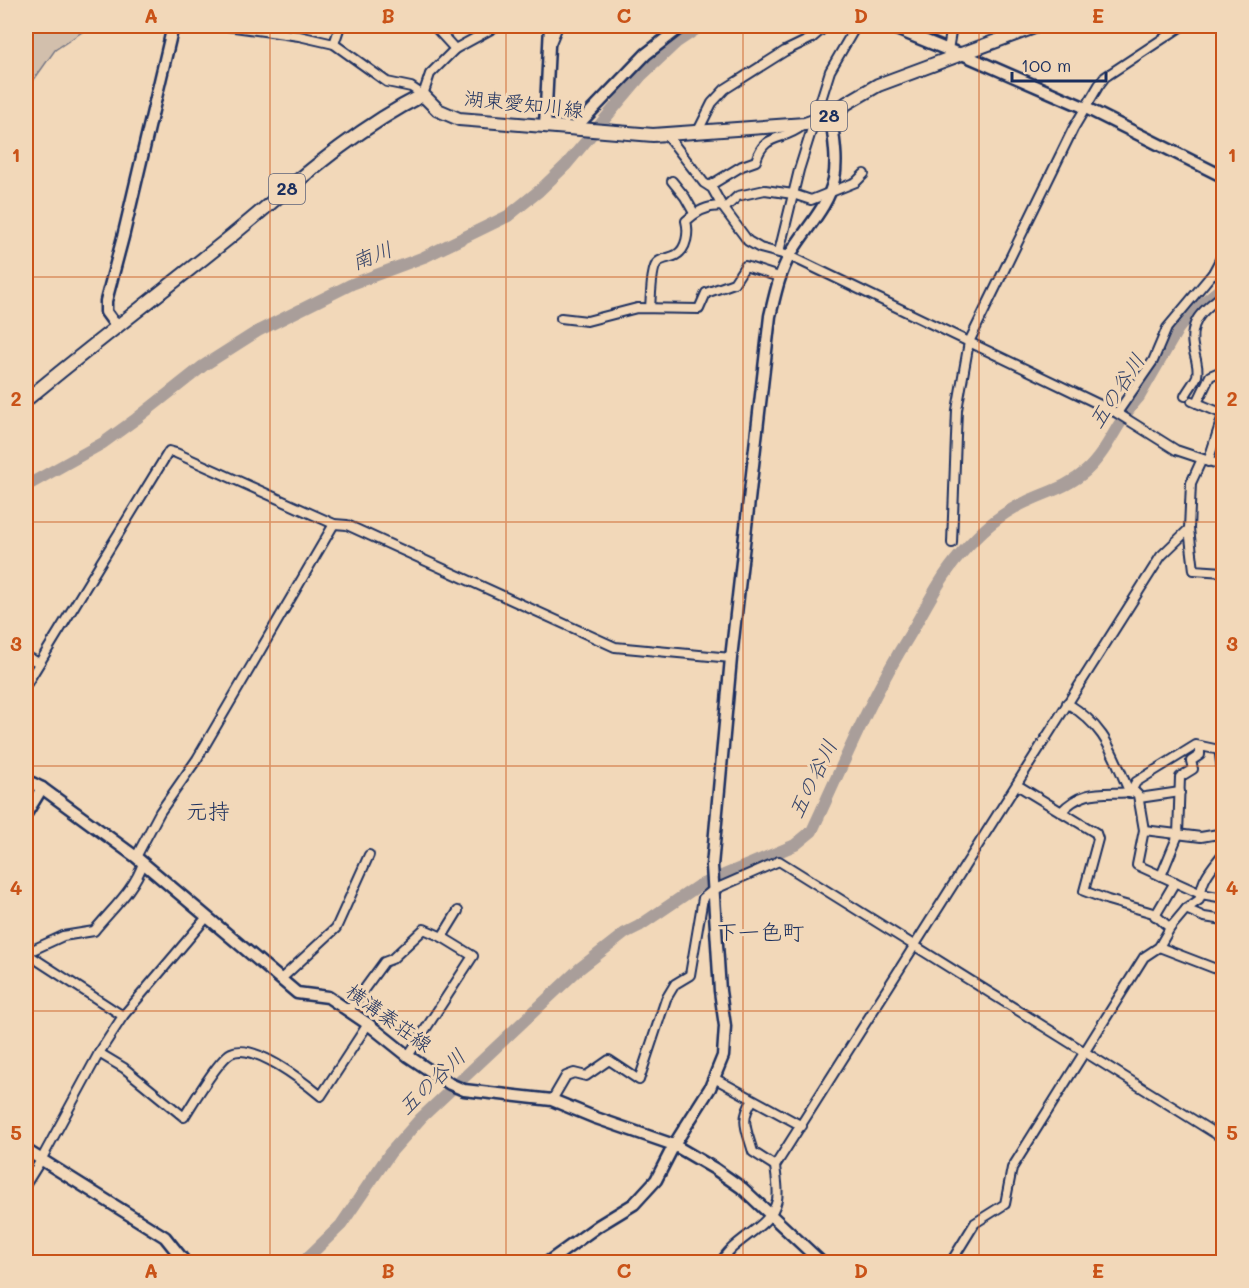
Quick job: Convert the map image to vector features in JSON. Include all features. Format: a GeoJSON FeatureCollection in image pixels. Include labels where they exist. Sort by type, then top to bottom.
{"type":"FeatureCollection","features":[{"type":"Feature","properties":{"kind":"main road","name":"湖東愛知川線"},"geometry":{"type":"LineString","coordinates":[[423,94],[438,110],[459,119],[604,132],[653,135],[810,123],[831,115],[878,85],[1036,26]]}},
{"type":"Feature","properties":{"kind":"main road","name":"28"},"geometry":{"type":"LineString","coordinates":[[26,400],[334,150],[423,94]]}},
{"type":"Feature","properties":{"kind":"street"},"geometry":{"type":"LineString","coordinates":[[117,327],[106,312],[106,301],[173,26]]}},
{"type":"Feature","properties":{"kind":"street"},"geometry":{"type":"LineString","coordinates":[[227,26],[299,36],[334,44],[387,81],[411,87],[423,94],[430,74],[455,49],[497,26]]}},
{"type":"Feature","properties":{"kind":"street"},"geometry":{"type":"LineString","coordinates":[[334,44],[340,26]]}},
{"type":"Feature","properties":{"kind":"street"},"geometry":{"type":"LineString","coordinates":[[434,26],[455,49]]}},
{"type":"Feature","properties":{"kind":"street"},"geometry":{"type":"LineString","coordinates":[[545,126],[550,26]]}},
{"type":"Feature","properties":{"kind":"street"},"geometry":{"type":"LineString","coordinates":[[550,47],[558,26]]}},
{"type":"Feature","properties":{"kind":"street"},"geometry":{"type":"LineString","coordinates":[[579,129],[646,54],[682,26]]}},
{"type":"Feature","properties":{"kind":"street"},"geometry":{"type":"LineString","coordinates":[[697,133],[712,103],[725,89],[785,51],[813,38],[826,26]]}},
{"type":"Feature","properties":{"kind":"street"},"geometry":{"type":"LineString","coordinates":[[548,1263],[598,1226],[634,1204],[656,1180],[674,1145],[710,1088],[723,1056],[725,1026],[720,991],[712,866],[731,658],[770,316],[784,254],[793,194],[810,123],[830,71],[856,26]]}},
{"type":"Feature","properties":{"kind":"street"},"geometry":{"type":"LineString","coordinates":[[889,26],[948,51],[962,54],[1086,108],[1224,177]]}},
{"type":"Feature","properties":{"kind":"street"},"geometry":{"type":"LineString","coordinates":[[948,51],[952,26]]}},
{"type":"Feature","properties":{"kind":"street"},"geometry":{"type":"LineString","coordinates":[[952,543],[957,410],[969,342],[1073,129],[1099,85],[1105,77],[1182,26]]}},
{"type":"Feature","properties":{"kind":"street"},"geometry":{"type":"LineString","coordinates":[[784,254],[816,218],[834,180],[831,115]]}},
{"type":"Feature","properties":{"kind":"street"},"geometry":{"type":"LineString","coordinates":[[709,186],[742,166],[756,161],[766,141],[798,130],[810,123]]}},
{"type":"Feature","properties":{"kind":"street"},"geometry":{"type":"LineString","coordinates":[[666,134],[704,183],[709,186],[748,242],[760,248],[784,254],[1117,413],[1176,450],[1224,466]]}},
{"type":"Feature","properties":{"kind":"street"},"geometry":{"type":"LineString","coordinates":[[650,308],[654,268],[658,262],[681,251],[686,242],[686,221],[694,213],[712,206],[726,207],[738,196],[765,190],[793,194],[812,200],[856,182],[864,174]]}},
{"type":"Feature","properties":{"kind":"street"},"geometry":{"type":"LineString","coordinates":[[672,181],[694,213]]}},
{"type":"Feature","properties":{"kind":"street"},"geometry":{"type":"LineString","coordinates":[[1117,413],[1153,361],[1167,328],[1219,276],[1224,252]]}},
{"type":"Feature","properties":{"kind":"street"},"geometry":{"type":"LineString","coordinates":[[561,318],[587,321],[624,310],[699,309],[706,293],[734,283],[745,266],[779,277]]}},
{"type":"Feature","properties":{"kind":"street"},"geometry":{"type":"LineString","coordinates":[[1185,396],[1197,375],[1192,330],[1196,319],[1224,294]]}},
{"type":"Feature","properties":{"kind":"street"},"geometry":{"type":"LineString","coordinates":[[1224,370],[1210,376],[1195,402],[1221,413],[1222,418],[1205,460],[1191,483],[1189,529],[1194,570],[1224,572]]}},
{"type":"Feature","properties":{"kind":"street"},"geometry":{"type":"LineString","coordinates":[[26,685],[169,451],[334,524],[347,525],[615,647],[731,658]]}},
{"type":"Feature","properties":{"kind":"street"},"geometry":{"type":"LineString","coordinates":[[123,1016],[26,953],[63,936],[94,932],[133,884],[140,874],[140,860],[160,812],[197,759],[334,524]]}},
{"type":"Feature","properties":{"kind":"street"},"geometry":{"type":"LineString","coordinates":[[721,1263],[738,1242],[771,1213],[777,1199],[775,1166],[1161,556],[1189,529]]}},
{"type":"Feature","properties":{"kind":"street"},"geometry":{"type":"LineString","coordinates":[[26,656],[39,663]]}},
{"type":"Feature","properties":{"kind":"street"},"geometry":{"type":"LineString","coordinates":[[1067,704],[1079,711],[1100,732],[1114,755],[1130,793]]}},
{"type":"Feature","properties":{"kind":"street"},"geometry":{"type":"LineString","coordinates":[[1130,793],[1136,782],[1196,745],[1222,751],[1220,755],[1224,786]]}},
{"type":"Feature","properties":{"kind":"street"},"geometry":{"type":"LineString","coordinates":[[1161,876],[1178,835],[1180,777],[1192,769],[1191,760],[1200,755],[1200,746]]}},
{"type":"Feature","properties":{"kind":"street","name":"横溝秦荘線"},"geometry":{"type":"LineString","coordinates":[[26,780],[42,788],[140,860],[297,993],[328,997],[368,1024],[408,1056],[450,1084],[464,1090],[552,1100],[674,1145],[715,1169],[771,1213],[821,1263]]}},
{"type":"Feature","properties":{"kind":"street"},"geometry":{"type":"LineString","coordinates":[[1017,785],[1096,833],[1098,839],[1084,891],[1153,913],[1170,928]]}},
{"type":"Feature","properties":{"kind":"street"},"geometry":{"type":"LineString","coordinates":[[26,814],[42,788]]}},
{"type":"Feature","properties":{"kind":"street"},"geometry":{"type":"LineString","coordinates":[[1061,812],[1085,794],[1135,792],[1139,798],[1144,830],[1137,866],[1201,894],[1224,898]]}},
{"type":"Feature","properties":{"kind":"street"},"geometry":{"type":"LineString","coordinates":[[1139,798],[1180,792]]}},
{"type":"Feature","properties":{"kind":"street"},"geometry":{"type":"LineString","coordinates":[[1144,830],[1201,837],[1224,833]]}},
{"type":"Feature","properties":{"kind":"street"},"geometry":{"type":"LineString","coordinates":[[951,1263],[975,1224],[1005,1204],[1012,1168],[1144,957],[1159,947],[1170,928],[1186,909],[1199,900],[1201,885],[1224,852]]}},
{"type":"Feature","properties":{"kind":"street"},"geometry":{"type":"LineString","coordinates":[[281,979],[336,928],[369,855]]}},
{"type":"Feature","properties":{"kind":"street"},"geometry":{"type":"LineString","coordinates":[[552,1100],[566,1076],[574,1072],[586,1077],[609,1060],[639,1080],[666,999],[675,984],[690,975],[704,898],[713,890],[779,861],[1224,1139]]}},
{"type":"Feature","properties":{"kind":"street"},"geometry":{"type":"LineString","coordinates":[[1155,916],[1175,882]]}},
{"type":"Feature","properties":{"kind":"street"},"geometry":{"type":"LineString","coordinates":[[1186,909],[1204,917],[1224,920]]}},
{"type":"Feature","properties":{"kind":"street"},"geometry":{"type":"LineString","coordinates":[[442,937],[458,911]]}},
{"type":"Feature","properties":{"kind":"street"},"geometry":{"type":"LineString","coordinates":[[26,1184],[99,1053],[123,1016],[207,917]]}},
{"type":"Feature","properties":{"kind":"street"},"geometry":{"type":"LineString","coordinates":[[349,1010],[384,962],[392,959],[424,929],[473,956],[408,1056]]}},
{"type":"Feature","properties":{"kind":"street"},"geometry":{"type":"LineString","coordinates":[[1159,947],[1224,972]]}},
{"type":"Feature","properties":{"kind":"street"},"geometry":{"type":"LineString","coordinates":[[99,1053],[124,1068],[184,1118],[219,1065],[234,1052],[258,1055],[297,1077],[321,1096],[368,1024]]}},
{"type":"Feature","properties":{"kind":"street"},"geometry":{"type":"LineString","coordinates":[[714,1077],[802,1126]]}},
{"type":"Feature","properties":{"kind":"street"},"geometry":{"type":"LineString","coordinates":[[753,1100],[744,1117],[753,1152],[775,1166]]}},
{"type":"Feature","properties":{"kind":"street"},"geometry":{"type":"LineString","coordinates":[[26,1150],[165,1237],[185,1263]]}},
{"type":"Feature","properties":{"kind":"shaded area"},"geometry":{"type":"Polygon","coordinates":[[[26,26],[91,26],[55,50],[26,91],[26,26]]]}},
{"type":"Feature","properties":{"kind":"waterway","name":"南川"},"geometry":{"type":"LineString","coordinates":[[26,486],[103,443],[203,366],[258,331],[352,284],[424,257],[508,216],[566,165],[641,76],[677,42],[701,26]]}},
{"type":"Feature","properties":{"kind":"waterway","name":"五の谷川"},"geometry":{"type":"LineString","coordinates":[[303,1262],[341,1225],[390,1153],[421,1118],[579,969],[625,933],[698,886],[795,845],[812,831],[882,683],[952,564],[998,518],[1079,477],[1094,463],[1139,397],[1178,329],[1193,311],[1224,286]]}},
{"type":"Feature","properties":{"kind":"district","name":"元持"},"geometry":{"type":"Point","coordinates":[208,811]}},
{"type":"Feature","properties":{"kind":"district","name":"下一色町"},"geometry":{"type":"Point","coordinates":[760,932]}}]}
